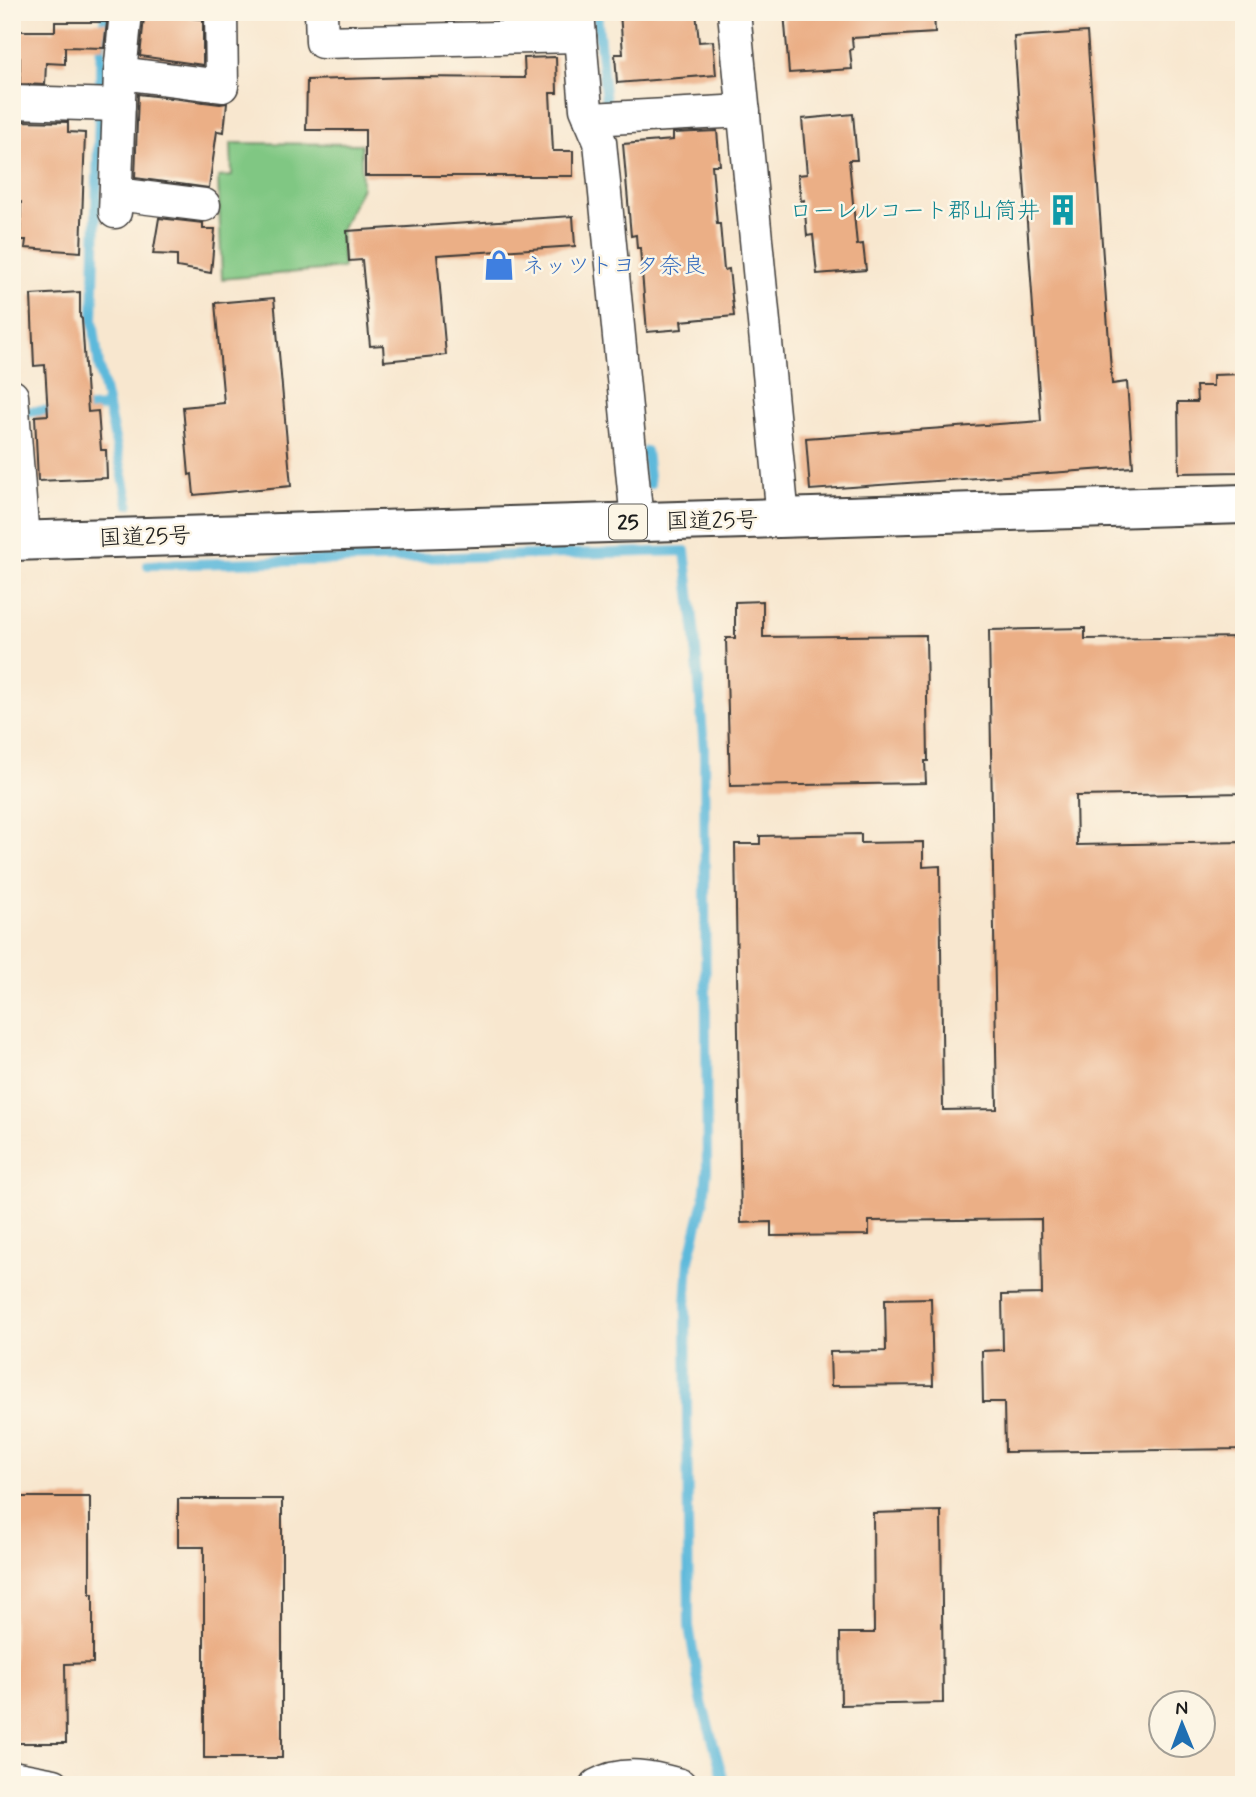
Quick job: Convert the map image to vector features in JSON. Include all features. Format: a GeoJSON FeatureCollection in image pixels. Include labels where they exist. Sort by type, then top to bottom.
{"type":"FeatureCollection","features":[{"type":"Feature","properties":{"kind":"highway","name":"国道25号"},"geometry":{"type":"LineString","coordinates":[[18,540],[1244,504]]}},
{"type":"Feature","properties":{"kind":"street"},"geometry":{"type":"LineString","coordinates":[[126,12],[120,72],[104,104],[116,203],[204,205]]}},
{"type":"Feature","properties":{"kind":"street"},"geometry":{"type":"LineString","coordinates":[[120,72],[222,86],[221,12]]}},
{"type":"Feature","properties":{"kind":"street"},"geometry":{"type":"LineString","coordinates":[[321,12],[322,42],[579,24],[586,109],[601,118],[744,111]]}},
{"type":"Feature","properties":{"kind":"street"},"geometry":{"type":"LineString","coordinates":[[734,12],[783,518]]}},
{"type":"Feature","properties":{"kind":"street"},"geometry":{"type":"LineString","coordinates":[[12,102],[104,104]]}},
{"type":"Feature","properties":{"kind":"street"},"geometry":{"type":"LineString","coordinates":[[601,118],[600,142],[637,521]]}},
{"type":"Feature","properties":{"kind":"street"},"geometry":{"type":"LineString","coordinates":[[14,408],[18,540]]}},
{"type":"Feature","properties":{"kind":"street"},"geometry":{"type":"LineString","coordinates":[[597,1785],[606,1780],[646,1775],[680,1785]]}},
{"type":"Feature","properties":{"kind":"street"},"geometry":{"type":"LineString","coordinates":[[12,1777],[54,1785]]}},
{"type":"Feature","properties":{"kind":"green space"},"geometry":{"type":"Polygon","coordinates":[[[231,143],[361,144],[362,187],[341,230],[343,268],[222,279],[218,177],[232,176],[231,143]]]}},
{"type":"Feature","properties":{"kind":"building"},"geometry":{"type":"Polygon","coordinates":[[[620,12],[696,12],[699,42],[713,41],[716,75],[617,83],[615,54],[623,54],[620,12]]]}},
{"type":"Feature","properties":{"kind":"building"},"geometry":{"type":"Polygon","coordinates":[[[784,12],[934,12],[935,33],[852,38],[852,69],[789,73],[784,12]]]}},
{"type":"Feature","properties":{"kind":"building"},"geometry":{"type":"Polygon","coordinates":[[[166,16],[203,19],[203,65],[140,56],[144,18],[165,19],[166,16]]]}},
{"type":"Feature","properties":{"kind":"building"},"geometry":{"type":"Polygon","coordinates":[[[55,22],[107,22],[104,48],[65,47],[65,64],[46,63],[45,85],[20,84],[20,58],[12,58],[12,31],[55,31],[55,22]]]}},
{"type":"Feature","properties":{"kind":"building","name":"ローレルコート郡山筒井"},"geometry":{"type":"Polygon","coordinates":[[[1087,32],[1112,384],[1127,382],[1133,467],[810,490],[806,438],[1041,421],[1014,37],[1087,32]]]}},
{"type":"Feature","properties":{"kind":"building"},"geometry":{"type":"Polygon","coordinates":[[[556,57],[557,93],[550,93],[553,151],[573,151],[573,176],[365,176],[365,130],[306,130],[307,80],[525,78],[524,58],[556,57]]]}},
{"type":"Feature","properties":{"kind":"building"},"geometry":{"type":"Polygon","coordinates":[[[138,94],[227,103],[224,132],[217,131],[209,188],[135,178],[138,94]]]}},
{"type":"Feature","properties":{"kind":"building"},"geometry":{"type":"Polygon","coordinates":[[[853,114],[857,160],[849,160],[857,245],[863,244],[866,270],[817,274],[813,235],[807,236],[804,200],[801,201],[798,175],[807,174],[802,119],[853,114]]]}},
{"type":"Feature","properties":{"kind":"building"},"geometry":{"type":"Polygon","coordinates":[[[17,121],[68,122],[68,132],[85,133],[81,252],[25,248],[26,240],[20,240],[21,202],[15,201],[15,184],[12,184],[12,127],[17,128],[17,121]]]}},
{"type":"Feature","properties":{"kind":"building"},"geometry":{"type":"Polygon","coordinates":[[[717,131],[720,165],[712,165],[717,224],[720,224],[724,270],[729,269],[734,316],[681,321],[682,329],[647,332],[640,248],[637,248],[636,235],[631,236],[623,144],[673,140],[673,133],[717,131]]]}},
{"type":"Feature","properties":{"kind":"building"},"geometry":{"type":"Polygon","coordinates":[[[573,216],[575,246],[437,255],[446,355],[384,361],[383,345],[370,346],[362,260],[349,261],[347,231],[573,216]]]}},
{"type":"Feature","properties":{"kind":"building"},"geometry":{"type":"Polygon","coordinates":[[[159,218],[203,223],[203,229],[215,229],[211,273],[177,267],[177,255],[153,254],[159,218]]]}},
{"type":"Feature","properties":{"kind":"building"},"geometry":{"type":"Polygon","coordinates":[[[80,292],[88,412],[98,411],[101,450],[106,450],[107,478],[38,481],[35,416],[48,415],[45,365],[34,366],[31,295],[80,292]]]}},
{"type":"Feature","properties":{"kind":"building"},"geometry":{"type":"Polygon","coordinates":[[[274,298],[291,486],[194,495],[192,474],[189,475],[183,407],[224,403],[215,303],[274,298]]]}},
{"type":"Feature","properties":{"kind":"building"},"geometry":{"type":"Polygon","coordinates":[[[1244,374],[1244,472],[1179,473],[1178,402],[1197,402],[1196,386],[1213,386],[1213,375],[1244,374]]]}},
{"type":"Feature","properties":{"kind":"building"},"geometry":{"type":"Polygon","coordinates":[[[763,601],[763,637],[926,635],[926,783],[730,786],[726,638],[735,638],[735,602],[763,601]]]}},
{"type":"Feature","properties":{"kind":"building"},"geometry":{"type":"Polygon","coordinates":[[[1085,628],[1085,639],[1244,637],[1244,793],[1076,796],[1077,845],[1244,842],[1244,1449],[1005,1452],[1004,1402],[983,1402],[982,1351],[1003,1350],[1002,1295],[1042,1294],[1041,1219],[869,1221],[869,1235],[771,1236],[771,1222],[741,1223],[735,844],[760,844],[760,836],[861,834],[861,843],[923,842],[923,867],[940,866],[943,1110],[997,1109],[989,630],[1085,628]]]}},
{"type":"Feature","properties":{"kind":"building"},"geometry":{"type":"Polygon","coordinates":[[[931,1298],[933,1385],[831,1386],[830,1352],[886,1351],[885,1299],[931,1298]]]}},
{"type":"Feature","properties":{"kind":"building"},"geometry":{"type":"Polygon","coordinates":[[[13,1497],[90,1497],[93,1663],[65,1664],[66,1743],[14,1743],[13,1497]]]}},
{"type":"Feature","properties":{"kind":"building"},"geometry":{"type":"Polygon","coordinates":[[[178,1499],[282,1499],[282,1758],[204,1758],[204,1547],[178,1547],[178,1499]]]}},
{"type":"Feature","properties":{"kind":"building"},"geometry":{"type":"Polygon","coordinates":[[[941,1511],[943,1703],[841,1705],[840,1633],[874,1633],[873,1513],[941,1511]]]}},
{"type":"Feature","properties":{"kind":"waterway"},"geometry":{"type":"LineString","coordinates":[[106,12],[101,42],[93,320],[99,366],[129,504]]}},
{"type":"Feature","properties":{"kind":"waterway"},"geometry":{"type":"LineString","coordinates":[[597,12],[607,113]]}},
{"type":"Feature","properties":{"kind":"waterway"},"geometry":{"type":"LineString","coordinates":[[76,409],[108,407]]}},
{"type":"Feature","properties":{"kind":"waterway"},"geometry":{"type":"LineString","coordinates":[[16,412],[61,410]]}},
{"type":"Feature","properties":{"kind":"waterway"},"geometry":{"type":"LineString","coordinates":[[646,451],[650,484]]}},
{"type":"Feature","properties":{"kind":"waterway"},"geometry":{"type":"LineString","coordinates":[[148,565],[685,551],[704,749],[707,1170],[704,1200],[689,1260],[686,1305],[689,1626],[701,1699],[725,1785]]}},
{"type":"Feature","properties":{"kind":"place","name":"ローレルコート郡山筒井"},"geometry":{"type":"Point","coordinates":[1063,210]}},
{"type":"Feature","properties":{"kind":"place","name":"ネッツトヨタ奈良"},"geometry":{"type":"Point","coordinates":[499,265]}}]}
